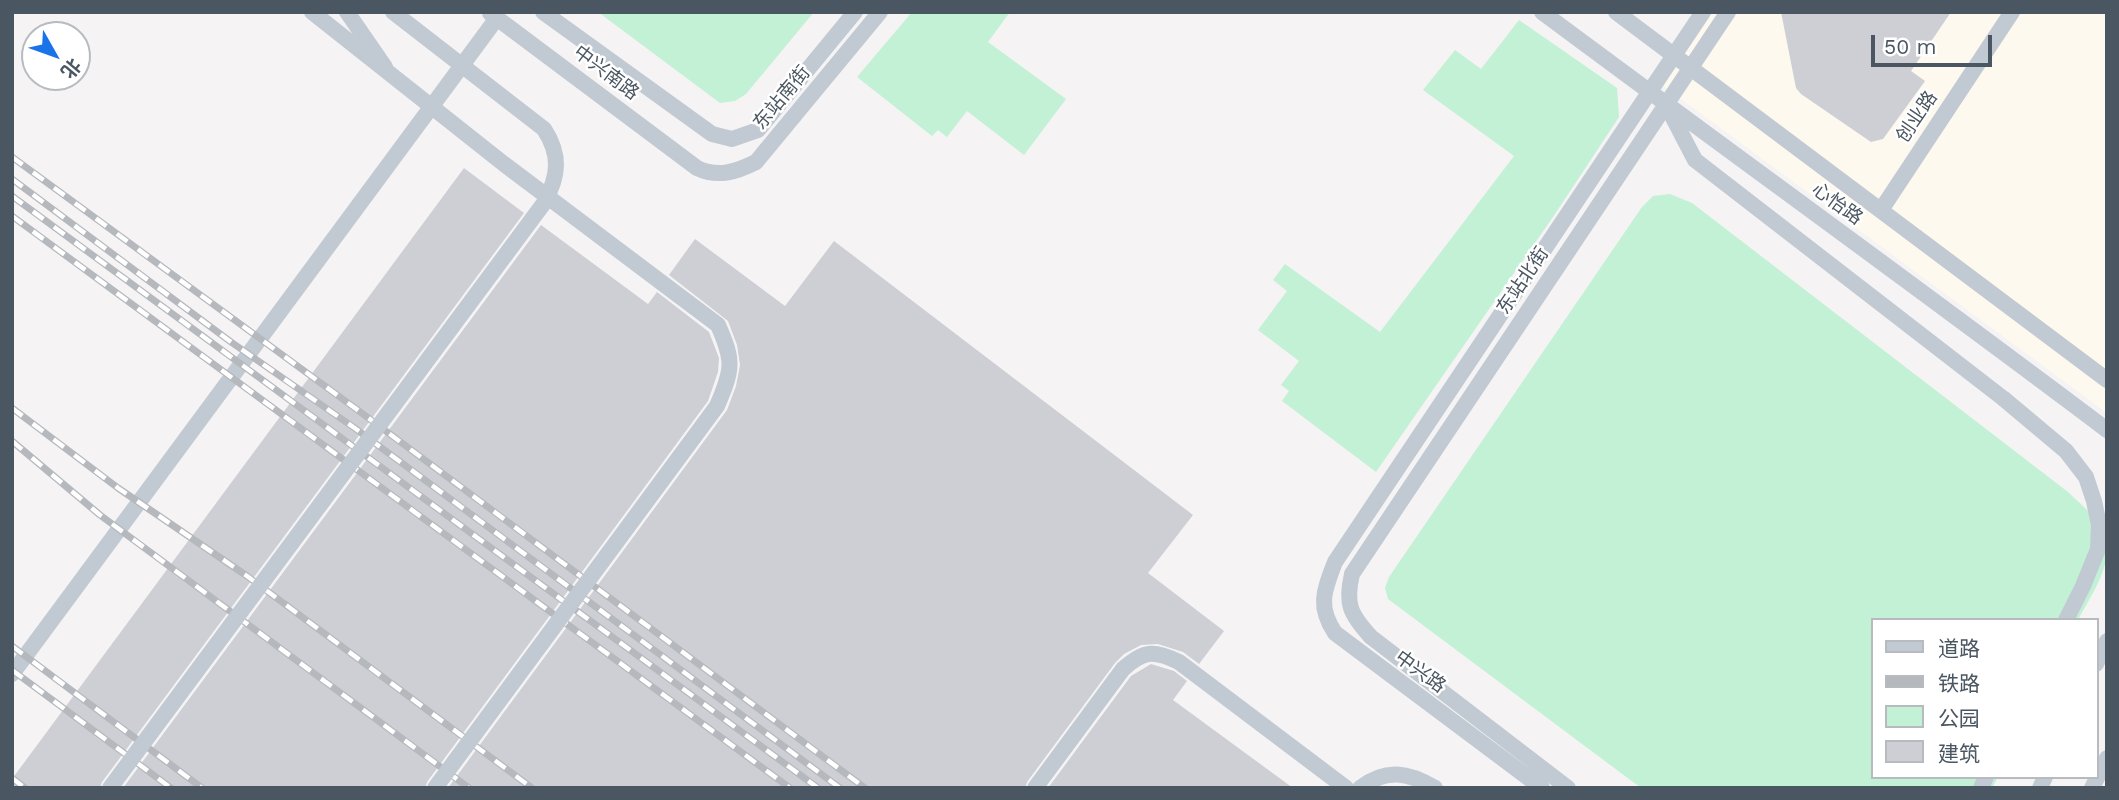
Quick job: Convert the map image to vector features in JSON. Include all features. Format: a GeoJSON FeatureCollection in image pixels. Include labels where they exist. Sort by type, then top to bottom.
{"type":"FeatureCollection","features":[{"type":"Feature","properties":{"kind":"street"},"geometry":{"type":"LineString","coordinates":[[312,12],[504,164],[718,325],[730,353],[727,382],[717,405],[435,788]]}},
{"type":"Feature","properties":{"kind":"street"},"geometry":{"type":"LineString","coordinates":[[347,12],[393,77]]}},
{"type":"Feature","properties":{"kind":"street"},"geometry":{"type":"LineString","coordinates":[[110,788],[544,203],[556,179],[558,162],[544,130],[393,12]]}},
{"type":"Feature","properties":{"kind":"street","name":"中兴南路"},"geometry":{"type":"LineString","coordinates":[[543,12],[712,134]]}},
{"type":"Feature","properties":{"kind":"street","name":"东站南街"},"geometry":{"type":"LineString","coordinates":[[712,134],[732,139],[758,130],[855,12]]}},
{"type":"Feature","properties":{"kind":"street","name":"东站南街"},"geometry":{"type":"LineString","coordinates":[[697,168],[706,173],[724,174],[756,162],[880,12]]}},
{"type":"Feature","properties":{"kind":"street","name":"心怡路"},"geometry":{"type":"LineString","coordinates":[[1542,12],[2107,430]]}},
{"type":"Feature","properties":{"kind":"street","name":"心怡路"},"geometry":{"type":"LineString","coordinates":[[1616,12],[2107,380]]}},
{"type":"Feature","properties":{"kind":"street","name":"东站北街"},"geometry":{"type":"LineString","coordinates":[[1335,562],[1703,12]]}},
{"type":"Feature","properties":{"kind":"street","name":"东站北街"},"geometry":{"type":"LineString","coordinates":[[1353,574],[1728,12]]}},
{"type":"Feature","properties":{"kind":"street","name":"创业路"},"geometry":{"type":"LineString","coordinates":[[1881,210],[2012,12]]}},
{"type":"Feature","properties":{"kind":"street"},"geometry":{"type":"LineString","coordinates":[[12,674],[493,15]]}},
{"type":"Feature","properties":{"kind":"street","name":"中兴南路"},"geometry":{"type":"LineString","coordinates":[[493,15],[697,168]]}},
{"type":"Feature","properties":{"kind":"street"},"geometry":{"type":"LineString","coordinates":[[1666,105],[1695,160],[2004,399],[2066,451],[2086,477],[2099,525],[2098,548],[2067,618]]}},
{"type":"Feature","properties":{"kind":"street","name":"中兴路"},"geometry":{"type":"LineString","coordinates":[[1335,562],[1323,604],[1326,619],[1335,633],[1540,787]]}},
{"type":"Feature","properties":{"kind":"street","name":"中兴路"},"geometry":{"type":"LineString","coordinates":[[1353,574],[1348,594],[1350,606],[1356,621],[1371,637],[1568,788]]}},
{"type":"Feature","properties":{"kind":"street"},"geometry":{"type":"LineString","coordinates":[[2098,660],[2107,641]]}},
{"type":"Feature","properties":{"kind":"street"},"geometry":{"type":"LineString","coordinates":[[1035,788],[1124,669],[1138,656],[1161,653],[1179,662],[1346,788]]}},
{"type":"Feature","properties":{"kind":"street"},"geometry":{"type":"LineString","coordinates":[[2098,775],[2107,758]]}},
{"type":"Feature","properties":{"kind":"street"},"geometry":{"type":"LineString","coordinates":[[1360,788],[1375,778],[1393,773],[1413,776],[1435,788]]}},
{"type":"Feature","properties":{"kind":"shaded area"},"geometry":{"type":"Polygon","coordinates":[[[1712,12],[2107,12],[2107,413],[1662,85],[1712,12]]]}},
{"type":"Feature","properties":{"kind":"green space"},"geometry":{"type":"Polygon","coordinates":[[[598,12],[814,12],[746,94],[735,101],[720,103],[598,12]]]}},
{"type":"Feature","properties":{"kind":"green space"},"geometry":{"type":"Polygon","coordinates":[[[912,12],[1010,12],[988,42],[1066,99],[1024,155],[967,111],[947,137],[938,130],[932,136],[857,77],[912,12]]]}},
{"type":"Feature","properties":{"kind":"green space"},"geometry":{"type":"Polygon","coordinates":[[[1519,20],[1617,88],[1619,117],[1376,472],[1282,401],[1289,391],[1281,385],[1299,361],[1258,330],[1287,291],[1273,280],[1285,264],[1380,332],[1514,156],[1423,90],[1455,50],[1481,69],[1519,20]]]}},
{"type":"Feature","properties":{"kind":"green space"},"geometry":{"type":"Polygon","coordinates":[[[1670,194],[1692,203],[2068,492],[2091,513],[2102,528],[2107,552],[2105,564],[2079,618],[1870,618],[1870,779],[1997,779],[1992,788],[1641,788],[1388,599],[1385,588],[1389,577],[1642,207],[1653,196],[1670,194]]]}},
{"type":"Feature","properties":{"kind":"building"},"geometry":{"type":"Polygon","coordinates":[[[1781,12],[1951,12],[1911,71],[1925,81],[1883,139],[1871,142],[1796,88],[1781,12]]]}},
{"type":"Feature","properties":{"kind":"building"},"geometry":{"type":"Polygon","coordinates":[[[464,168],[524,213],[100,788],[12,788],[12,779],[464,168]]]}},
{"type":"Feature","properties":{"kind":"building"},"geometry":{"type":"Polygon","coordinates":[[[541,225],[648,304],[657,292],[709,332],[719,358],[718,372],[708,401],[425,788],[123,788],[541,225]]]}},
{"type":"Feature","properties":{"kind":"building"},"geometry":{"type":"Polygon","coordinates":[[[695,239],[785,306],[834,241],[1193,515],[1148,573],[1224,631],[1199,664],[1183,652],[1158,644],[1141,645],[1124,654],[1025,788],[448,788],[727,410],[740,365],[737,345],[728,321],[669,275],[695,239]]]}},
{"type":"Feature","properties":{"kind":"building"},"geometry":{"type":"Polygon","coordinates":[[[1151,664],[1174,671],[1187,681],[1173,700],[1293,788],[1048,788],[1131,676],[1151,664]]]}},
{"type":"Feature","properties":{"kind":"railway"},"geometry":{"type":"LineString","coordinates":[[12,157],[363,414],[865,788]]}},
{"type":"Feature","properties":{"kind":"railway"},"geometry":{"type":"LineString","coordinates":[[12,179],[231,342],[356,429],[840,788]]}},
{"type":"Feature","properties":{"kind":"railway"},"geometry":{"type":"LineString","coordinates":[[12,196],[818,788]]}},
{"type":"Feature","properties":{"kind":"railway"},"geometry":{"type":"LineString","coordinates":[[12,216],[790,788]]}},
{"type":"Feature","properties":{"kind":"railway"},"geometry":{"type":"LineString","coordinates":[[12,408],[118,488],[247,576],[532,788]]}},
{"type":"Feature","properties":{"kind":"railway"},"geometry":{"type":"LineString","coordinates":[[12,441],[100,515],[469,788]]}},
{"type":"Feature","properties":{"kind":"railway"},"geometry":{"type":"LineString","coordinates":[[12,646],[202,788]]}},
{"type":"Feature","properties":{"kind":"railway"},"geometry":{"type":"LineString","coordinates":[[12,670],[171,788]]}},
{"type":"Feature","properties":{"kind":"railway"},"geometry":{"type":"LineString","coordinates":[[12,778],[25,788]]}}]}
